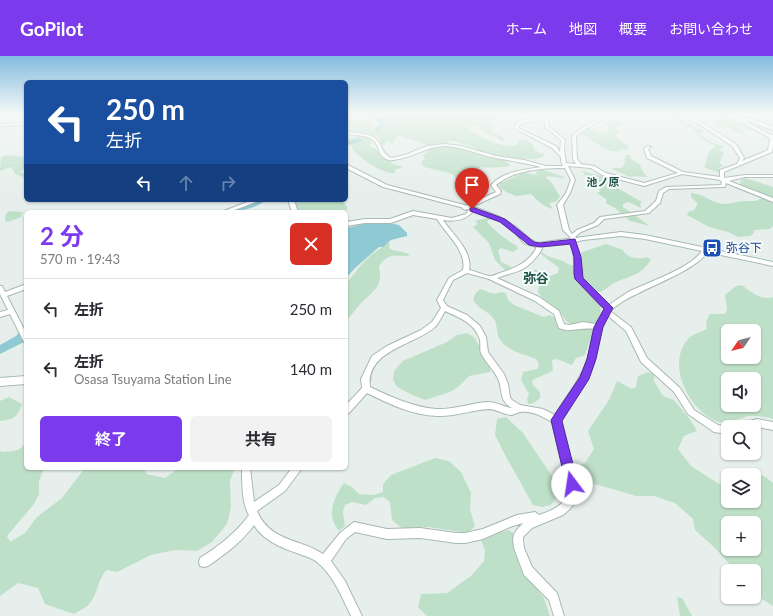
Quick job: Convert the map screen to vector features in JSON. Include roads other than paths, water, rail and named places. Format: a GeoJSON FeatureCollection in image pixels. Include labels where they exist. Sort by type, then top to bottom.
{"type":"FeatureCollection","features":[{"type":"Feature","properties":{"kind":"main road"},"geometry":{"type":"LineString","coordinates":[[348,167],[385,186],[469,208],[502,220],[527,241],[540,245],[574,239],[621,234],[645,237],[773,264]]}},
{"type":"Feature","properties":{"kind":"main road"},"geometry":{"type":"LineString","coordinates":[[0,382],[24,380]]}},
{"type":"Feature","properties":{"kind":"street"},"geometry":{"type":"LineString","coordinates":[[375,140],[382,155],[390,158],[406,156],[430,147],[453,146],[488,156],[524,161],[546,167]]}},
{"type":"Feature","properties":{"kind":"street"},"geometry":{"type":"LineString","coordinates":[[540,140],[556,148],[572,176],[573,183],[560,205],[561,212],[566,222],[566,230],[574,239],[578,257],[579,279],[607,310],[629,329],[644,360],[677,390],[691,412],[717,429],[721,429]]}},
{"type":"Feature","properties":{"kind":"street"},"geometry":{"type":"LineString","coordinates":[[563,140],[560,146],[564,157],[564,164]]}},
{"type":"Feature","properties":{"kind":"street"},"geometry":{"type":"LineString","coordinates":[[574,140],[576,158],[579,165]]}},
{"type":"Feature","properties":{"kind":"street"},"geometry":{"type":"LineString","coordinates":[[727,140],[736,146],[742,158],[738,165]]}},
{"type":"Feature","properties":{"kind":"street"},"geometry":{"type":"LineString","coordinates":[[574,239],[579,231],[596,224],[602,218],[645,213],[658,202],[661,192],[671,187],[719,187],[724,185],[722,171],[770,151],[772,140]]}},
{"type":"Feature","properties":{"kind":"street"},"geometry":{"type":"LineString","coordinates":[[649,147],[646,149],[649,157],[682,173],[723,180],[773,200]]}},
{"type":"Feature","properties":{"kind":"street"},"geometry":{"type":"LineString","coordinates":[[348,224],[365,221],[390,221],[413,213],[424,214],[440,219],[457,220],[468,215],[469,208],[499,192],[493,184],[504,176],[524,170],[564,164],[579,165],[592,167],[604,174],[644,185],[682,173]]}},
{"type":"Feature","properties":{"kind":"street"},"geometry":{"type":"LineString","coordinates":[[723,180],[745,176],[773,176]]}},
{"type":"Feature","properties":{"kind":"street"},"geometry":{"type":"LineString","coordinates":[[650,183],[661,192]]}},
{"type":"Feature","properties":{"kind":"street"},"geometry":{"type":"LineString","coordinates":[[230,210],[252,202]]}},
{"type":"Feature","properties":{"kind":"street"},"geometry":{"type":"LineString","coordinates":[[440,219],[466,257],[468,266],[466,271],[451,279],[440,300],[444,308],[470,320],[478,330],[485,344],[484,352],[486,357],[497,370],[502,380],[506,398],[513,406],[534,409],[556,420]]}},
{"type":"Feature","properties":{"kind":"street"},"geometry":{"type":"LineString","coordinates":[[491,278],[525,267],[539,250],[540,245]]}},
{"type":"Feature","properties":{"kind":"street"},"geometry":{"type":"LineString","coordinates":[[559,616],[553,597],[531,574],[519,548],[519,534],[529,524],[560,512],[568,505],[576,492],[562,447],[556,420],[584,379],[592,359],[599,327],[607,310],[637,291],[688,266],[704,253],[705,250]]}},
{"type":"Feature","properties":{"kind":"street"},"geometry":{"type":"LineString","coordinates":[[466,271],[491,278],[528,294],[557,313],[561,326],[565,328],[582,325],[599,327]]}},
{"type":"Feature","properties":{"kind":"street"},"geometry":{"type":"LineString","coordinates":[[0,288],[24,337]]}},
{"type":"Feature","properties":{"kind":"street"},"geometry":{"type":"LineString","coordinates":[[4,295],[24,289]]}},
{"type":"Feature","properties":{"kind":"street"},"geometry":{"type":"LineString","coordinates":[[348,410],[366,389],[365,379],[375,358],[390,348],[423,332],[434,324],[444,308]]}},
{"type":"Feature","properties":{"kind":"street"},"geometry":{"type":"LineString","coordinates":[[0,315],[11,311]]}},
{"type":"Feature","properties":{"kind":"street"},"geometry":{"type":"LineString","coordinates":[[366,389],[396,402],[436,412],[449,412],[495,406],[510,412],[514,412],[519,408]]}},
{"type":"Feature","properties":{"kind":"street"},"geometry":{"type":"LineString","coordinates":[[761,424],[773,426]]}},
{"type":"Feature","properties":{"kind":"street"},"geometry":{"type":"LineString","coordinates":[[246,470],[252,514],[262,528],[274,538],[315,555],[324,562],[332,571],[357,616]]}},
{"type":"Feature","properties":{"kind":"street"},"geometry":{"type":"LineString","coordinates":[[204,562],[242,532],[252,514],[282,488],[296,470]]}},
{"type":"Feature","properties":{"kind":"street"},"geometry":{"type":"LineString","coordinates":[[324,562],[343,536],[354,527],[392,534],[415,532],[465,538],[485,533],[518,519],[535,517],[537,520]]}},
{"type":"Feature","properties":{"kind":"water"},"geometry":{"type":"Polygon","coordinates":[[[364,224],[399,225],[407,233],[407,236],[391,240],[383,247],[379,247],[348,276],[348,228],[364,224]]]}},
{"type":"Feature","properties":{"kind":"waterway"},"geometry":{"type":"LineString","coordinates":[[348,143],[359,140]]}},
{"type":"Feature","properties":{"kind":"waterway"},"geometry":{"type":"LineString","coordinates":[[235,210],[257,202]]}},
{"type":"Feature","properties":{"kind":"waterway"},"geometry":{"type":"LineString","coordinates":[[0,350],[20,339],[24,334]]}},
{"type":"Feature","properties":{"kind":"place","name":"弥谷下"},"geometry":{"type":"Point","coordinates":[712,248]}},
{"type":"Feature","properties":{"kind":"district","name":"池ノ原"},"geometry":{"type":"Point","coordinates":[603,182]}},
{"type":"Feature","properties":{"kind":"district","name":"弥谷"},"geometry":{"type":"Point","coordinates":[536,278]}}]}
